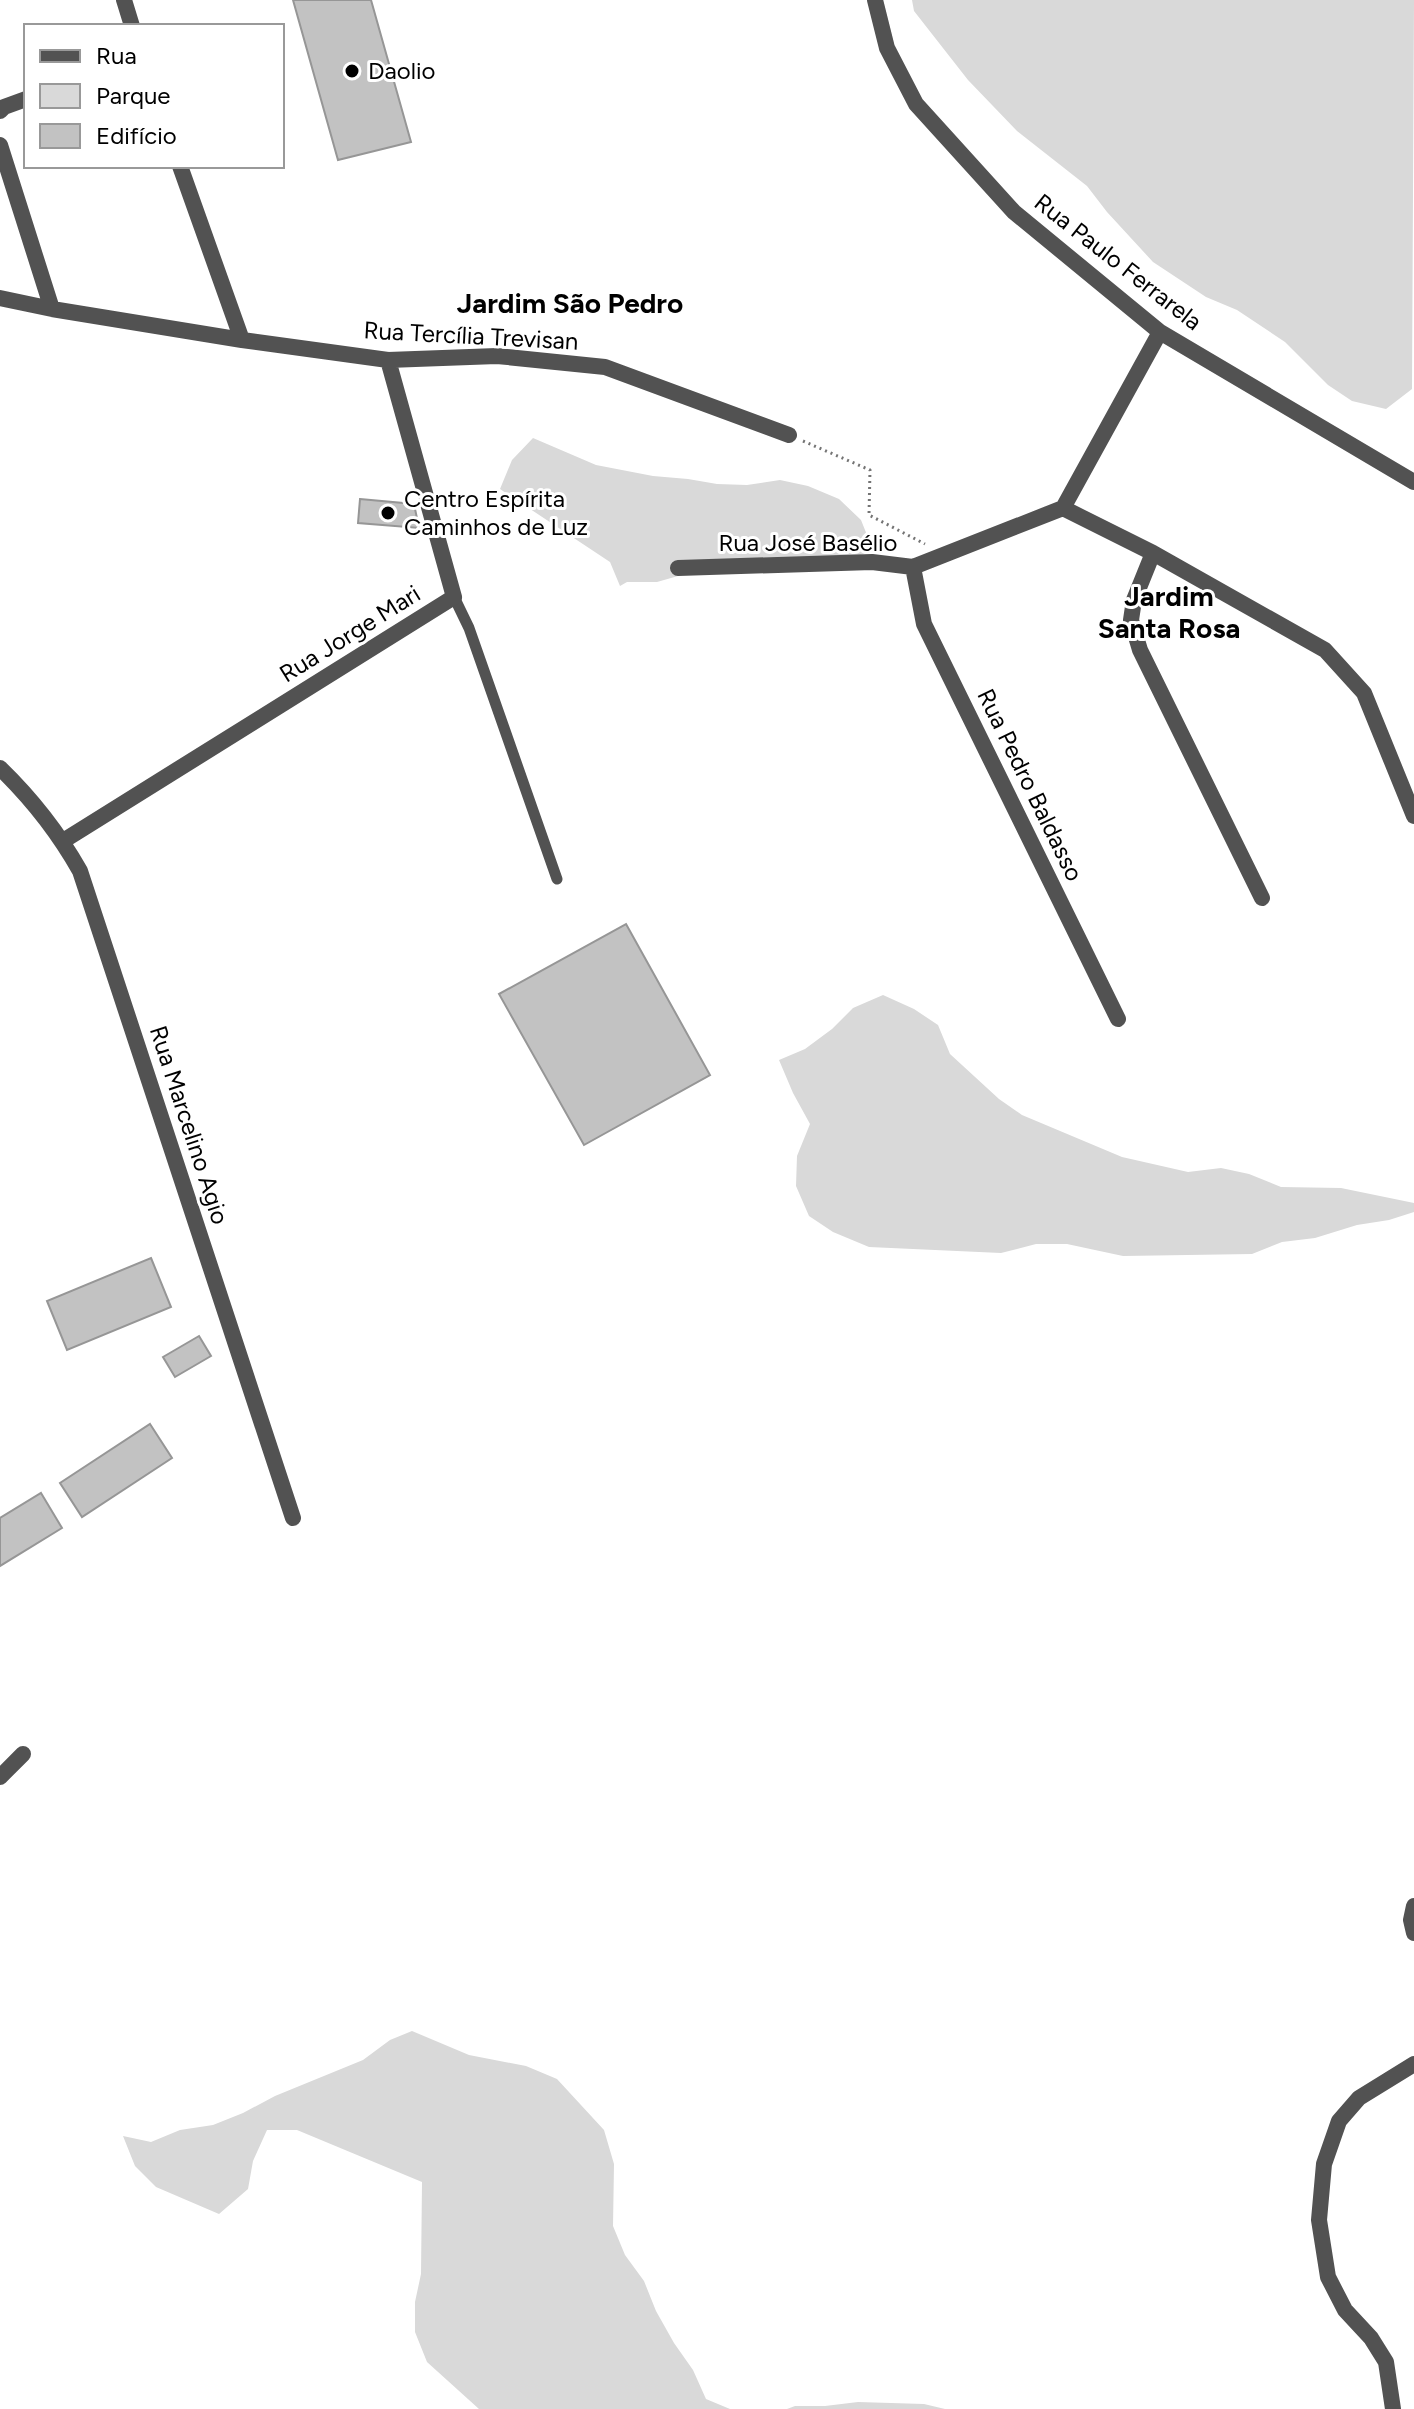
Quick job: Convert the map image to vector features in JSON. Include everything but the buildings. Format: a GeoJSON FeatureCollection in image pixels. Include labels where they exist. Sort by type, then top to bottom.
{"type":"FeatureCollection","features":[{"type":"Feature","properties":{"kind":"street"},"geometry":{"type":"LineString","coordinates":[[124,0],[131,24]]}},
{"type":"Feature","properties":{"kind":"street","name":"Rua Paulo Ferrarela"},"geometry":{"type":"LineString","coordinates":[[875,0],[887,48],[916,104],[1014,212],[1160,332],[1414,482]]}},
{"type":"Feature","properties":{"kind":"street"},"geometry":{"type":"LineString","coordinates":[[0,111],[24,100]]}},
{"type":"Feature","properties":{"kind":"street"},"geometry":{"type":"LineString","coordinates":[[0,145],[52,309]]}},
{"type":"Feature","properties":{"kind":"street"},"geometry":{"type":"LineString","coordinates":[[181,168],[242,340]]}},
{"type":"Feature","properties":{"kind":"street","name":"Rua Tercília Trevisan"},"geometry":{"type":"LineString","coordinates":[[0,298],[242,340],[388,360],[497,356],[605,367],[789,435]]}},
{"type":"Feature","properties":{"kind":"street"},"geometry":{"type":"LineString","coordinates":[[1160,332],[1063,508],[1153,553],[1325,650],[1364,693],[1414,816]]}},
{"type":"Feature","properties":{"kind":"street","name":"Rua Jorge Mari"},"geometry":{"type":"LineString","coordinates":[[63,841],[454,597],[388,360]]}},
{"type":"Feature","properties":{"kind":"street","name":"Rua José Basélio"},"geometry":{"type":"LineString","coordinates":[[678,568],[872,562],[913,567],[1063,508]]}},
{"type":"Feature","properties":{"kind":"street"},"geometry":{"type":"LineString","coordinates":[[1153,553],[1134,600],[1131,620],[1140,650],[1262,898]]}},
{"type":"Feature","properties":{"kind":"street","name":"Rua Pedro Baldasso"},"geometry":{"type":"LineString","coordinates":[[913,567],[924,624],[1118,1019]]}},
{"type":"Feature","properties":{"kind":"street","name":"Rua Marcelino Agio"},"geometry":{"type":"LineString","coordinates":[[0,768],[27,794],[63,841],[80,871],[293,1518]]}},
{"type":"Feature","properties":{"kind":"street"},"geometry":{"type":"LineString","coordinates":[[0,1777],[23,1754]]}},
{"type":"Feature","properties":{"kind":"street"},"geometry":{"type":"LineString","coordinates":[[1414,1906],[1411,1920],[1414,1933]]}},
{"type":"Feature","properties":{"kind":"street"},"geometry":{"type":"LineString","coordinates":[[1393,2409],[1386,2362],[1371,2338],[1345,2310],[1328,2277],[1319,2220],[1324,2164],[1339,2121],[1359,2098],[1414,2064]]}},
{"type":"Feature","properties":{"kind":"lane"},"geometry":{"type":"LineString","coordinates":[[454,597],[469,628],[557,879]]}},
{"type":"Feature","properties":{"kind":"path"},"geometry":{"type":"LineString","coordinates":[[789,435],[870,470],[869,515],[944,555]]}},
{"type":"Feature","properties":{"kind":"green space"},"geometry":{"type":"Polygon","coordinates":[[[912,0],[1414,0],[1412,389],[1386,409],[1352,401],[1328,385],[1285,342],[1237,310],[1206,297],[1153,262],[1087,186],[1017,131],[968,80],[914,11],[912,0]]]}},
{"type":"Feature","properties":{"kind":"green space"},"geometry":{"type":"Polygon","coordinates":[[[533,438],[596,465],[653,476],[747,485],[780,480],[808,486],[839,499],[861,520],[873,550],[843,562],[692,572],[657,582],[627,582],[620,586],[610,562],[500,489],[512,460],[533,438]]]}},
{"type":"Feature","properties":{"kind":"green space"},"geometry":{"type":"Polygon","coordinates":[[[883,995],[914,1009],[938,1025],[950,1054],[999,1099],[1022,1115],[1122,1157],[1188,1172],[1221,1168],[1249,1174],[1281,1187],[1341,1188],[1414,1203],[1414,1212],[1315,1238],[1282,1242],[1252,1254],[1123,1256],[1067,1244],[1036,1244],[1001,1253],[869,1247],[833,1232],[809,1216],[796,1186],[797,1156],[810,1124],[779,1060],[805,1049],[853,1008],[883,995]]]}},
{"type":"Feature","properties":{"kind":"green space"},"geometry":{"type":"Polygon","coordinates":[[[412,2031],[469,2055],[526,2066],[557,2079],[604,2130],[614,2164],[613,2226],[625,2255],[644,2281],[656,2311],[693,2370],[706,2399],[730,2409],[479,2409],[427,2362],[415,2332],[415,2302],[421,2274],[422,2182],[297,2130],[267,2130],[253,2161],[248,2189],[219,2214],[156,2187],[135,2166],[123,2136],[151,2142],[180,2130],[213,2125],[363,2060],[390,2040],[412,2031]]]}},
{"type":"Feature","properties":{"kind":"green space"},"geometry":{"type":"Polygon","coordinates":[[[858,2402],[924,2404],[945,2409],[787,2409],[858,2402]]]}},
{"type":"Feature","properties":{"kind":"place","name":"Daolio"},"geometry":{"type":"Point","coordinates":[352,71]}},
{"type":"Feature","properties":{"kind":"place","name":"Centro Espírita Caminhos de Luz"},"geometry":{"type":"Point","coordinates":[388,513]}},
{"type":"Feature","properties":{"kind":"district","name":"Jardim São Pedro"},"geometry":{"type":"Point","coordinates":[570,303]}},
{"type":"Feature","properties":{"kind":"district","name":"Jardim Santa Rosa"},"geometry":{"type":"Point","coordinates":[1169,612]}}]}
